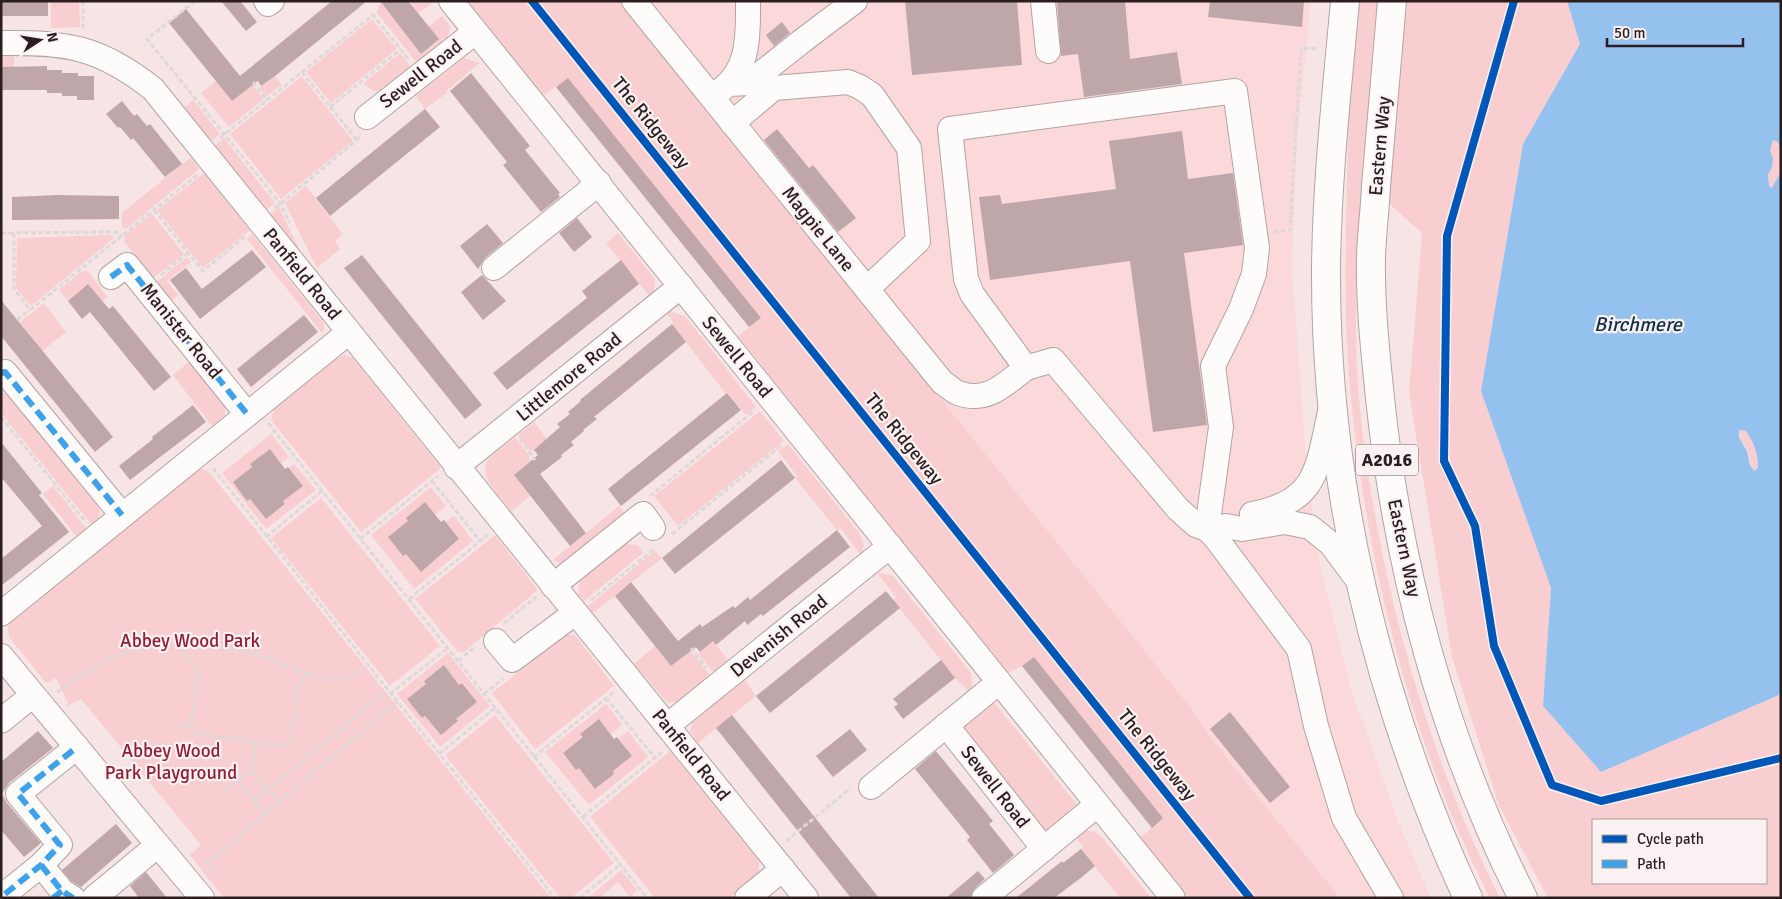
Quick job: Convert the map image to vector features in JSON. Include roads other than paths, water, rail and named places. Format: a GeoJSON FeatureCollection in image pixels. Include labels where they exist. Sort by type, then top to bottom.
{"type":"FeatureCollection","features":[{"type":"Feature","properties":{"kind":"main road","name":"A2016"},"geometry":{"type":"LineString","coordinates":[[1345,1],[1329,172],[1326,269],[1333,400],[1339,464],[1362,586],[1378,657],[1402,735],[1425,797],[1468,898]]}},
{"type":"Feature","properties":{"kind":"main road","name":"Eastern Way"},"geometry":{"type":"LineString","coordinates":[[1392,1],[1371,255],[1372,328],[1385,450],[1406,568],[1434,674],[1470,781],[1510,873],[1523,898]]}},
{"type":"Feature","properties":{"kind":"street"},"geometry":{"type":"LineString","coordinates":[[266,1],[268,4],[272,1]]}},
{"type":"Feature","properties":{"kind":"street","name":"Sewell Road"},"geometry":{"type":"LineString","coordinates":[[451,1],[1173,898]]}},
{"type":"Feature","properties":{"kind":"street","name":"Magpie Lane"},"geometry":{"type":"LineString","coordinates":[[634,1],[720,91],[732,123],[942,382],[958,393],[976,396],[995,392],[1026,368]]}},
{"type":"Feature","properties":{"kind":"street"},"geometry":{"type":"LineString","coordinates":[[720,91],[742,64],[748,42],[748,1]]}},
{"type":"Feature","properties":{"kind":"street"},"geometry":{"type":"LineString","coordinates":[[720,91],[749,83],[855,1]]}},
{"type":"Feature","properties":{"kind":"street"},"geometry":{"type":"LineString","coordinates":[[1043,1],[1048,51]]}},
{"type":"Feature","properties":{"kind":"street","name":"Sewell Road"},"geometry":{"type":"LineString","coordinates":[[367,117],[476,32]]}},
{"type":"Feature","properties":{"kind":"street","name":"Panfield Road"},"geometry":{"type":"LineString","coordinates":[[1,42],[49,43],[84,50],[119,65],[153,89],[806,898]]}},
{"type":"Feature","properties":{"kind":"street"},"geometry":{"type":"LineString","coordinates":[[732,123],[774,88],[848,82],[872,95],[909,148],[918,241],[870,293]]}},
{"type":"Feature","properties":{"kind":"street"},"geometry":{"type":"LineString","coordinates":[[1362,586],[1331,544],[1310,527],[1285,522],[1242,528],[1217,528],[1196,525],[1178,509],[1054,360],[1026,368],[972,294],[966,279],[950,130],[1235,91],[1257,248],[1254,274],[1242,309],[1213,366],[1221,428],[1217,528],[1215,537],[1299,649],[1316,726],[1344,818],[1391,898]]}},
{"type":"Feature","properties":{"kind":"street"},"geometry":{"type":"LineString","coordinates":[[494,268],[599,183]]}},
{"type":"Feature","properties":{"kind":"street","name":"Manister Road"},"geometry":{"type":"LineString","coordinates":[[111,277],[127,265],[251,410]]}},
{"type":"Feature","properties":{"kind":"street","name":"Littlemore Road"},"geometry":{"type":"LineString","coordinates":[[455,465],[681,286]]}},
{"type":"Feature","properties":{"kind":"street"},"geometry":{"type":"LineString","coordinates":[[1,614],[349,332]]}},
{"type":"Feature","properties":{"kind":"street"},"geometry":{"type":"LineString","coordinates":[[1,373],[5,372],[122,515]]}},
{"type":"Feature","properties":{"kind":"street"},"geometry":{"type":"LineString","coordinates":[[1217,528],[1241,516],[1280,507],[1302,492],[1311,481],[1318,467],[1333,400]]}},
{"type":"Feature","properties":{"kind":"street"},"geometry":{"type":"LineString","coordinates":[[553,586],[643,514],[663,534]]}},
{"type":"Feature","properties":{"kind":"street","name":"Devenish Road"},"geometry":{"type":"LineString","coordinates":[[673,732],[890,546]]}},
{"type":"Feature","properties":{"kind":"street"},"geometry":{"type":"LineString","coordinates":[[496,640],[512,660],[575,613]]}},
{"type":"Feature","properties":{"kind":"street"},"geometry":{"type":"LineString","coordinates":[[1,656],[202,898]]}},
{"type":"Feature","properties":{"kind":"street"},"geometry":{"type":"LineString","coordinates":[[871,787],[999,682]]}},
{"type":"Feature","properties":{"kind":"street"},"geometry":{"type":"LineString","coordinates":[[1,721],[36,699]]}},
{"type":"Feature","properties":{"kind":"street","name":"Sewell Road"},"geometry":{"type":"LineString","coordinates":[[946,725],[1044,849]]}},
{"type":"Feature","properties":{"kind":"street"},"geometry":{"type":"LineString","coordinates":[[5,894],[41,865],[60,845],[18,794],[77,747]]}},
{"type":"Feature","properties":{"kind":"street"},"geometry":{"type":"LineString","coordinates":[[984,898],[1097,805]]}},
{"type":"Feature","properties":{"kind":"street"},"geometry":{"type":"LineString","coordinates":[[94,898],[158,845]]}},
{"type":"Feature","properties":{"kind":"street"},"geometry":{"type":"LineString","coordinates":[[747,898],[776,862]]}},
{"type":"Feature","properties":{"kind":"street"},"geometry":{"type":"LineString","coordinates":[[41,865],[62,895]]}},
{"type":"Feature","properties":{"kind":"water","name":"Birchmere"},"geometry":{"type":"Polygon","coordinates":[[[1567,1],[1781,1],[1781,151],[1778,142],[1773,140],[1770,150],[1773,159],[1772,168],[1768,174],[1769,186],[1772,188],[1781,172],[1781,694],[1601,772],[1543,706],[1551,588],[1481,391],[1523,144],[1580,44],[1567,1]],[[1739,430],[1739,437],[1747,451],[1750,465],[1754,471],[1758,468],[1756,453],[1746,431],[1739,430]]]}},
{"type":"Feature","properties":{"kind":"park label","name":"Abbey Wood Park"},"geometry":{"type":"Point","coordinates":[190,641]}},
{"type":"Feature","properties":{"kind":"park label","name":"Abbey Wood Park Playground"},"geometry":{"type":"Point","coordinates":[171,762]}}]}
